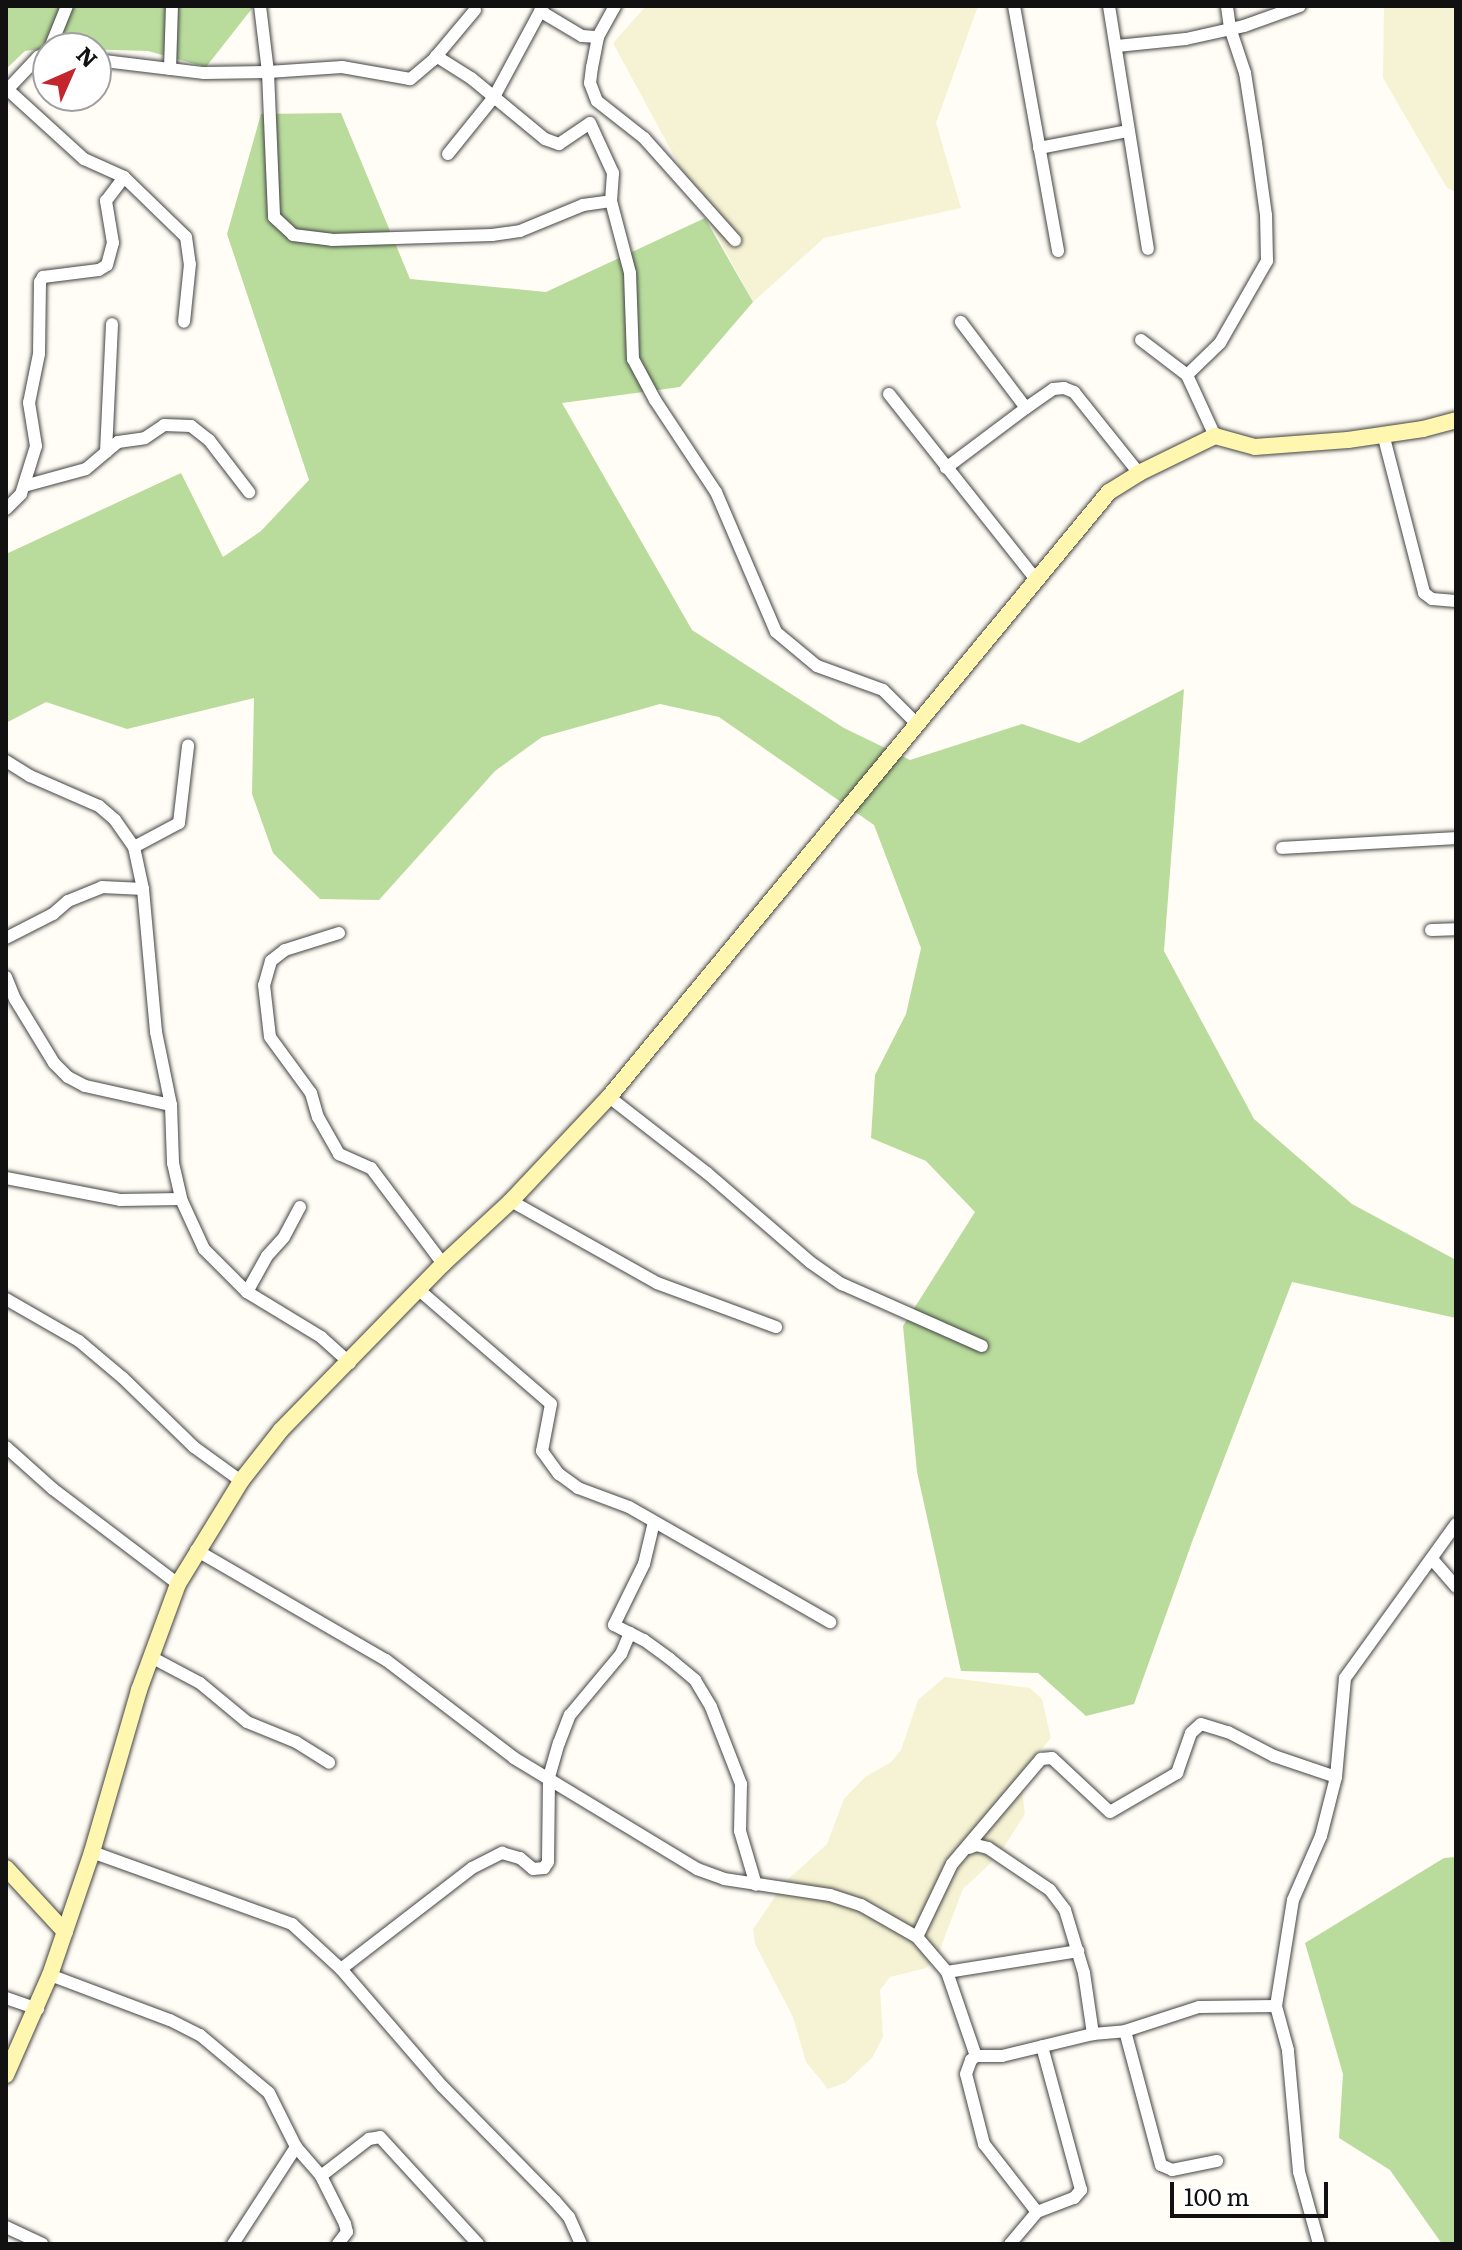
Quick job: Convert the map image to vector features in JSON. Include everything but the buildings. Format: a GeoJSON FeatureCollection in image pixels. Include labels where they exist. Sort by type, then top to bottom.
{"type":"FeatureCollection","features":[{"type":"Feature","properties":{"kind":"main road"},"geometry":{"type":"LineString","coordinates":[[6,2075],[38,2009],[50,1975],[92,1852],[151,1657],[178,1584],[241,1481],[310,1398],[350,1363],[443,1264],[511,1201],[609,1097],[915,722],[1109,492],[1139,473],[1215,436],[1255,447],[1423,429],[1456,420]]}},
{"type":"Feature","properties":{"kind":"main road"},"geometry":{"type":"LineString","coordinates":[[6,1868],[65,1932]]}},
{"type":"Feature","properties":{"kind":"street"},"geometry":{"type":"LineString","coordinates":[[56,32],[67,6]]}},
{"type":"Feature","properties":{"kind":"street"},"geometry":{"type":"LineString","coordinates":[[170,69],[172,6]]}},
{"type":"Feature","properties":{"kind":"street"},"geometry":{"type":"LineString","coordinates":[[260,6],[268,72],[274,217],[293,235],[332,240],[492,235],[520,231],[583,205],[611,201]]}},
{"type":"Feature","properties":{"kind":"street"},"geometry":{"type":"LineString","coordinates":[[615,6],[598,37],[590,83],[597,101],[644,138],[735,240]]}},
{"type":"Feature","properties":{"kind":"street"},"geometry":{"type":"LineString","coordinates":[[1014,6],[1058,251]]}},
{"type":"Feature","properties":{"kind":"street"},"geometry":{"type":"LineString","coordinates":[[1109,6],[1148,249]]}},
{"type":"Feature","properties":{"kind":"street"},"geometry":{"type":"LineString","coordinates":[[1187,375],[1220,343],[1267,261],[1266,215],[1256,143],[1245,73],[1230,28],[1227,6]]}},
{"type":"Feature","properties":{"kind":"street"},"geometry":{"type":"LineString","coordinates":[[1117,46],[1186,39],[1300,6]]}},
{"type":"Feature","properties":{"kind":"street"},"geometry":{"type":"LineString","coordinates":[[448,154],[494,97],[542,8],[582,36],[598,37]]}},
{"type":"Feature","properties":{"kind":"street"},"geometry":{"type":"LineString","coordinates":[[112,62],[204,73],[342,67],[410,79],[436,56],[475,10]]}},
{"type":"Feature","properties":{"kind":"street"},"geometry":{"type":"LineString","coordinates":[[436,56],[494,97],[545,139],[559,144],[590,123],[613,173],[611,201],[630,273],[633,359],[655,400],[716,492],[776,632],[817,666],[883,690],[915,722]]}},
{"type":"Feature","properties":{"kind":"street"},"geometry":{"type":"LineString","coordinates":[[32,63],[7,90],[84,159],[124,177],[186,237],[190,277],[184,322]]}},
{"type":"Feature","properties":{"kind":"street"},"geometry":{"type":"LineString","coordinates":[[1039,148],[1128,131]]}},
{"type":"Feature","properties":{"kind":"street"},"geometry":{"type":"LineString","coordinates":[[6,509],[18,500],[36,446],[29,403],[39,354],[40,282],[48,276],[99,270],[107,265],[113,243],[106,201],[124,177]]}},
{"type":"Feature","properties":{"kind":"street"},"geometry":{"type":"LineString","coordinates":[[961,322],[1026,408]]}},
{"type":"Feature","properties":{"kind":"street"},"geometry":{"type":"LineString","coordinates":[[106,452],[112,324]]}},
{"type":"Feature","properties":{"kind":"street"},"geometry":{"type":"LineString","coordinates":[[1141,340],[1187,375],[1215,436]]}},
{"type":"Feature","properties":{"kind":"street"},"geometry":{"type":"LineString","coordinates":[[946,468],[1053,389],[1064,388],[1074,392],[1139,473]]}},
{"type":"Feature","properties":{"kind":"street"},"geometry":{"type":"LineString","coordinates":[[889,394],[1035,578]]}},
{"type":"Feature","properties":{"kind":"street"},"geometry":{"type":"LineString","coordinates":[[24,486],[86,469],[118,442],[145,438],[164,425],[191,426],[209,440],[249,492]]}},
{"type":"Feature","properties":{"kind":"street"},"geometry":{"type":"LineString","coordinates":[[1383,434],[1424,593],[1432,599],[1456,601]]}},
{"type":"Feature","properties":{"kind":"street"},"geometry":{"type":"LineString","coordinates":[[134,847],[179,823],[188,746]]}},
{"type":"Feature","properties":{"kind":"street"},"geometry":{"type":"LineString","coordinates":[[6,761],[30,776],[99,806],[115,820],[134,847],[143,889],[156,1032],[171,1105],[173,1163],[181,1199],[204,1249],[247,1292],[321,1337],[350,1363]]}},
{"type":"Feature","properties":{"kind":"street"},"geometry":{"type":"LineString","coordinates":[[1282,848],[1456,838]]}},
{"type":"Feature","properties":{"kind":"street"},"geometry":{"type":"LineString","coordinates":[[6,938],[53,914],[68,901],[102,887],[143,889]]}},
{"type":"Feature","properties":{"kind":"street"},"geometry":{"type":"LineString","coordinates":[[1431,930],[1456,929]]}},
{"type":"Feature","properties":{"kind":"street"},"geometry":{"type":"LineString","coordinates":[[339,933],[285,950],[271,961],[264,985],[270,1037],[311,1093],[318,1117],[339,1154],[371,1168],[443,1264]]}},
{"type":"Feature","properties":{"kind":"street"},"geometry":{"type":"LineString","coordinates":[[6,977],[15,999],[54,1063],[68,1077],[85,1086],[171,1105]]}},
{"type":"Feature","properties":{"kind":"street"},"geometry":{"type":"LineString","coordinates":[[609,1097],[831,1277],[882,1304],[982,1346]]}},
{"type":"Feature","properties":{"kind":"street"},"geometry":{"type":"LineString","coordinates":[[6,1178],[120,1200],[181,1199]]}},
{"type":"Feature","properties":{"kind":"street"},"geometry":{"type":"LineString","coordinates":[[511,1201],[657,1283],[776,1327]]}},
{"type":"Feature","properties":{"kind":"street"},"geometry":{"type":"LineString","coordinates":[[247,1292],[300,1207]]}},
{"type":"Feature","properties":{"kind":"street"},"geometry":{"type":"LineString","coordinates":[[419,1290],[551,1404],[542,1451],[559,1474],[578,1488],[629,1507],[830,1622]]}},
{"type":"Feature","properties":{"kind":"street"},"geometry":{"type":"LineString","coordinates":[[6,1299],[79,1341],[123,1378],[194,1447],[241,1481]]}},
{"type":"Feature","properties":{"kind":"street"},"geometry":{"type":"LineString","coordinates":[[6,1447],[53,1489],[178,1584]]}},
{"type":"Feature","properties":{"kind":"street"},"geometry":{"type":"LineString","coordinates":[[654,1522],[644,1564],[614,1625],[644,1640],[695,1680],[721,1727],[741,1784],[740,1831],[756,1885]]}},
{"type":"Feature","properties":{"kind":"street"},"geometry":{"type":"LineString","coordinates":[[1319,2244],[1299,2172],[1288,2050],[1276,2006],[1293,1900],[1321,1836],[1336,1777],[1345,1678],[1456,1524]]}},
{"type":"Feature","properties":{"kind":"street"},"geometry":{"type":"LineString","coordinates":[[196,1550],[386,1660],[514,1758],[697,1869],[756,1885],[830,1895],[861,1905],[917,1937],[947,1972],[976,2056],[966,2074],[984,2144],[1037,2212]]}},
{"type":"Feature","properties":{"kind":"street"},"geometry":{"type":"LineString","coordinates":[[1432,1559],[1456,1587]]}},
{"type":"Feature","properties":{"kind":"street"},"geometry":{"type":"LineString","coordinates":[[341,1969],[472,1868],[502,1853],[520,1858],[533,1869],[544,1868],[548,1862],[549,1777],[570,1715],[621,1654],[630,1633]]}},
{"type":"Feature","properties":{"kind":"street"},"geometry":{"type":"LineString","coordinates":[[151,1657],[200,1683],[247,1722],[296,1742],[329,1763]]}},
{"type":"Feature","properties":{"kind":"street"},"geometry":{"type":"LineString","coordinates":[[917,1937],[952,1864],[969,1848],[1041,1759],[1052,1758],[1104,1810],[1116,1812],[1177,1773],[1191,1733],[1201,1724],[1228,1732],[1274,1756],[1336,1777]]}},
{"type":"Feature","properties":{"kind":"street"},"geometry":{"type":"LineString","coordinates":[[969,1848],[976,1845],[988,1848],[1055,1895],[1065,1910],[1078,1951],[1093,2034]]}},
{"type":"Feature","properties":{"kind":"street"},"geometry":{"type":"LineString","coordinates":[[92,1852],[282,1918],[341,1969],[442,2086],[555,2201],[569,2217],[581,2244]]}},
{"type":"Feature","properties":{"kind":"street"},"geometry":{"type":"LineString","coordinates":[[947,1972],[1078,1951]]}},
{"type":"Feature","properties":{"kind":"street"},"geometry":{"type":"LineString","coordinates":[[50,1975],[170,2020],[200,2035],[269,2093],[296,2147],[321,2176],[355,2244]]}},
{"type":"Feature","properties":{"kind":"street"},"geometry":{"type":"LineString","coordinates":[[6,1998],[38,2009]]}},
{"type":"Feature","properties":{"kind":"street"},"geometry":{"type":"LineString","coordinates":[[976,2056],[1002,2056],[1093,2034],[1125,2031],[1199,2007],[1276,2006]]}},
{"type":"Feature","properties":{"kind":"street"},"geometry":{"type":"LineString","coordinates":[[1125,2031],[1161,2165],[1172,2170],[1217,2161]]}},
{"type":"Feature","properties":{"kind":"street"},"geometry":{"type":"LineString","coordinates":[[1010,2244],[1037,2212],[1074,2198],[1082,2185],[1042,2046]]}},
{"type":"Feature","properties":{"kind":"street"},"geometry":{"type":"LineString","coordinates":[[321,2176],[369,2139],[380,2137],[478,2244]]}},
{"type":"Feature","properties":{"kind":"street"},"geometry":{"type":"LineString","coordinates":[[233,2244],[296,2147]]}},
{"type":"Feature","properties":{"kind":"street"},"geometry":{"type":"LineString","coordinates":[[6,2227],[42,2244]]}},
{"type":"Feature","properties":{"kind":"street"},"geometry":{"type":"LineString","coordinates":[[338,2244],[347,2232]]}},
{"type":"Feature","properties":{"kind":"shaded area"},"geometry":{"type":"Polygon","coordinates":[[[646,6],[978,6],[936,123],[961,208],[824,238],[753,302],[613,43],[646,6]]]}},
{"type":"Feature","properties":{"kind":"shaded area"},"geometry":{"type":"Polygon","coordinates":[[[1384,6],[1456,6],[1456,192],[1447,188],[1383,78],[1384,6]]]}},
{"type":"Feature","properties":{"kind":"shaded area"},"geometry":{"type":"Polygon","coordinates":[[[945,1677],[1030,1688],[1042,1699],[1051,1738],[1020,1774],[1025,1814],[998,1856],[963,1889],[937,1957],[926,1968],[890,1977],[880,1990],[883,2037],[872,2058],[845,2083],[828,2089],[806,2062],[793,2017],[755,1944],[753,1929],[785,1882],[827,1844],[844,1799],[865,1777],[891,1762],[901,1750],[918,1700],[945,1677]]]}},
{"type":"Feature","properties":{"kind":"green space"},"geometry":{"type":"Polygon","coordinates":[[[6,6],[254,6],[206,67],[148,51],[112,50],[112,32],[32,32],[32,50],[25,51],[6,69],[6,6]]]}},
{"type":"Feature","properties":{"kind":"green space"},"geometry":{"type":"Polygon","coordinates":[[[341,113],[410,279],[546,292],[705,218],[753,302],[680,387],[562,403],[692,630],[844,728],[910,760],[1022,724],[1079,743],[1184,689],[1164,951],[1254,1119],[1352,1204],[1456,1260],[1456,1318],[1292,1282],[1192,1542],[1134,1704],[1086,1716],[1038,1673],[961,1671],[917,1472],[903,1326],[975,1212],[926,1161],[871,1138],[875,1075],[906,1014],[921,948],[874,825],[719,717],[660,704],[542,737],[495,771],[379,900],[320,899],[273,853],[252,794],[254,698],[127,729],[46,702],[6,723],[6,554],[181,473],[223,557],[261,531],[309,480],[227,234],[261,114],[341,113]]]}},
{"type":"Feature","properties":{"kind":"green space"},"geometry":{"type":"Polygon","coordinates":[[[1456,1857],[1456,2244],[1442,2244],[1390,2170],[1339,2138],[1343,2074],[1305,1943],[1444,1858],[1456,1857]]]}}]}
